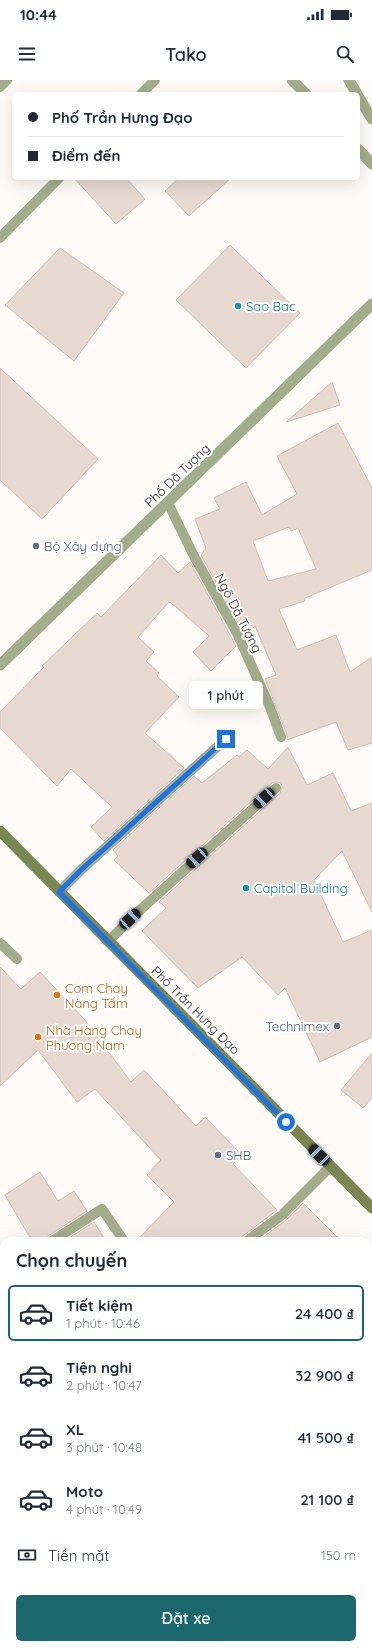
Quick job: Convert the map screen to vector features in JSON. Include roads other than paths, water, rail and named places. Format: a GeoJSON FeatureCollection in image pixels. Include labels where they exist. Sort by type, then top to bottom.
{"type":"FeatureCollection","features":[{"type":"Feature","properties":{"kind":"main road","name":"Phố Trần Hưng Đạo"},"geometry":{"type":"LineString","coordinates":[[0,831],[372,1208]]}},
{"type":"Feature","properties":{"kind":"street"},"geometry":{"type":"LineString","coordinates":[[349,80],[355,92]]}},
{"type":"Feature","properties":{"kind":"street"},"geometry":{"type":"LineString","coordinates":[[294,81],[304,92]]}},
{"type":"Feature","properties":{"kind":"street"},"geometry":{"type":"LineString","coordinates":[[360,100],[372,120]]}},
{"type":"Feature","properties":{"kind":"street"},"geometry":{"type":"LineString","coordinates":[[360,151],[372,164]]}},
{"type":"Feature","properties":{"kind":"street","name":"Phố Dã Tượng"},"geometry":{"type":"LineString","coordinates":[[0,665],[372,304]]}},
{"type":"Feature","properties":{"kind":"lane"},"geometry":{"type":"LineString","coordinates":[[0,87],[7,80]]}},
{"type":"Feature","properties":{"kind":"lane"},"geometry":{"type":"LineString","coordinates":[[143,92],[154,80]]}},
{"type":"Feature","properties":{"kind":"lane"},"geometry":{"type":"LineString","coordinates":[[0,238],[56,180]]}},
{"type":"Feature","properties":{"kind":"lane","name":"Ngõ Dã Tượng"},"geometry":{"type":"LineString","coordinates":[[168,503],[195,558],[234,628],[270,708],[281,737]]}},
{"type":"Feature","properties":{"kind":"lane"},"geometry":{"type":"LineString","coordinates":[[59,892],[82,869],[226,739]]}},
{"type":"Feature","properties":{"kind":"lane"},"geometry":{"type":"LineString","coordinates":[[108,942],[130,919],[276,788]]}},
{"type":"Feature","properties":{"kind":"lane"},"geometry":{"type":"LineString","coordinates":[[0,943],[17,959]]}},
{"type":"Feature","properties":{"kind":"lane"},"geometry":{"type":"LineString","coordinates":[[252,1237],[282,1214],[330,1167]]}},
{"type":"Feature","properties":{"kind":"lane"},"geometry":{"type":"LineString","coordinates":[[58,1237],[102,1209],[121,1237]]}},
{"type":"Feature","properties":{"kind":"place","name":"Sao Bac"},"geometry":{"type":"Point","coordinates":[238,306]}},
{"type":"Feature","properties":{"kind":"place","name":"Bộ Xây dựng"},"geometry":{"type":"Point","coordinates":[36,546]}},
{"type":"Feature","properties":{"kind":"place","name":"Capital Building"},"geometry":{"type":"Point","coordinates":[246,888]}},
{"type":"Feature","properties":{"kind":"place","name":"Cơm Chay Nàng Tấm"},"geometry":{"type":"Point","coordinates":[57,995]}},
{"type":"Feature","properties":{"kind":"place","name":"Technimex"},"geometry":{"type":"Point","coordinates":[337,1026]}},
{"type":"Feature","properties":{"kind":"place","name":"Nhà Hàng Chay Phương Nam"},"geometry":{"type":"Point","coordinates":[38,1037]}},
{"type":"Feature","properties":{"kind":"place","name":"SHB"},"geometry":{"type":"Point","coordinates":[218,1155]}}]}
